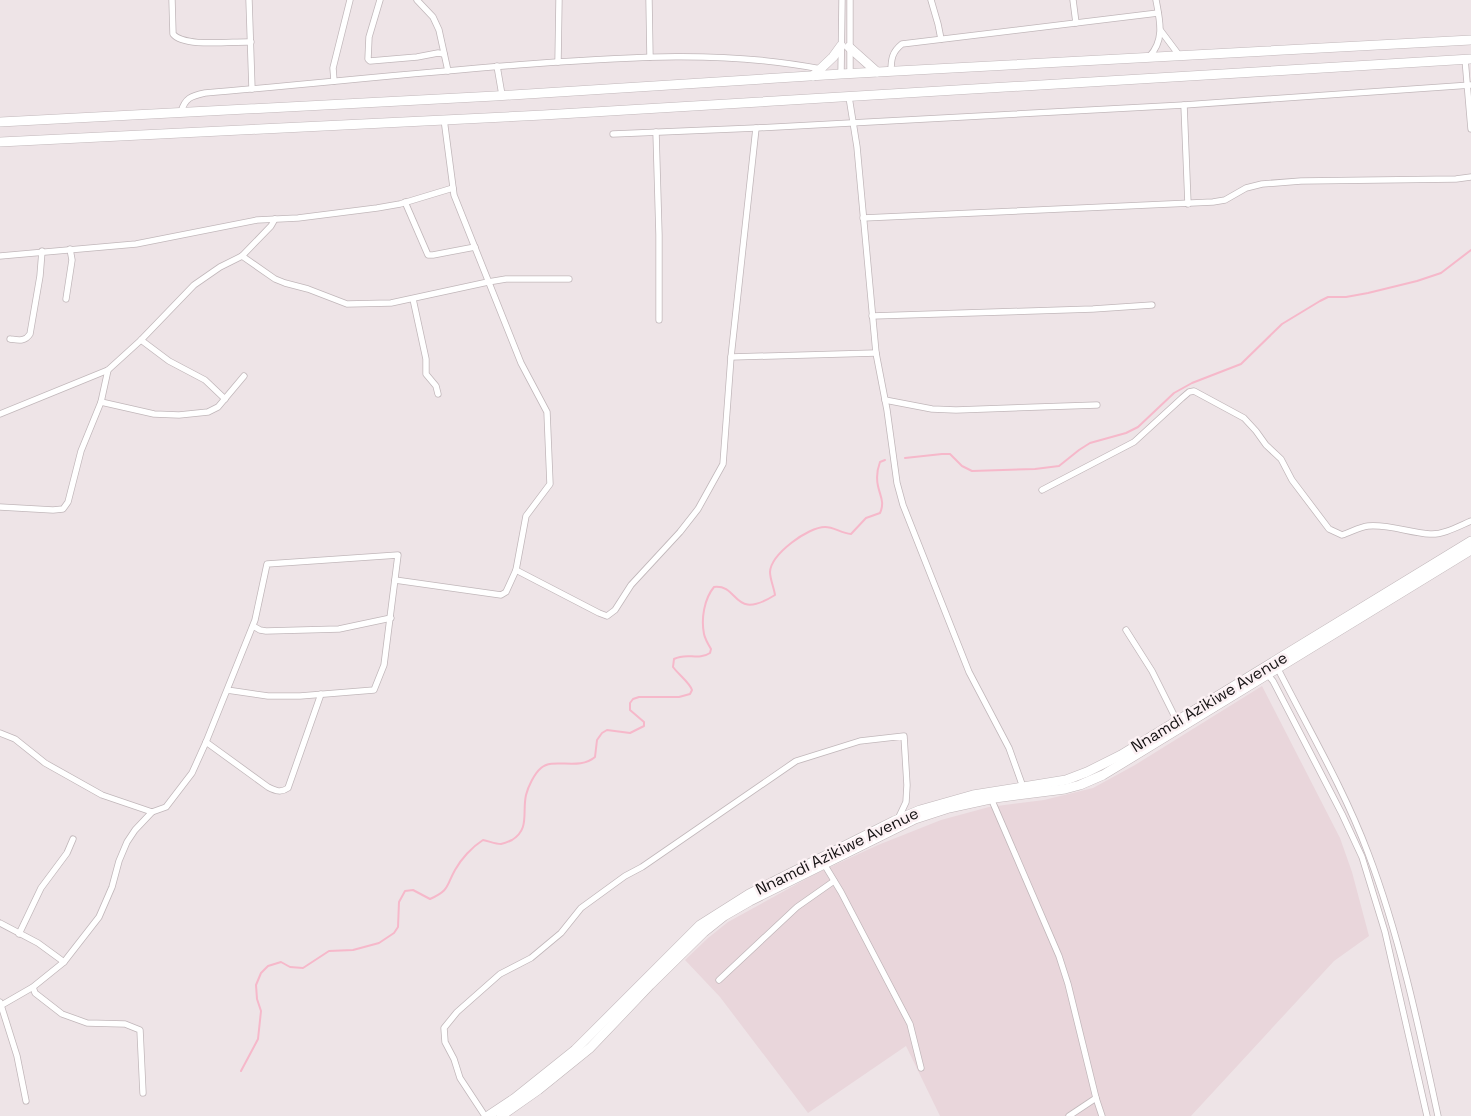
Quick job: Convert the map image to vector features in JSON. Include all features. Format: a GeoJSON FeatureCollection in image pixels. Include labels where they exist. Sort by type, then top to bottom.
{"type":"FeatureCollection","features":[{"type":"Feature","properties":{"kind":"main road"},"geometry":{"type":"LineString","coordinates":[[0,122],[502,96],[845,73],[1471,40]]}},
{"type":"Feature","properties":{"kind":"main road"},"geometry":{"type":"LineString","coordinates":[[814,76],[845,46],[877,72]]}},
{"type":"Feature","properties":{"kind":"main road"},"geometry":{"type":"LineString","coordinates":[[0,142],[444,120],[1468,59]]}},
{"type":"Feature","properties":{"kind":"main road","name":"Nnamdi Azikiwe Avenue"},"geometry":{"type":"LineString","coordinates":[[487,1116],[515,1098],[575,1050],[684,940],[711,917],[756,890],[898,819],[936,805],[1066,780],[1087,772],[1121,755],[1471,541]]}},
{"type":"Feature","properties":{"kind":"main road","name":"Nnamdi Azikiwe Avenue"},"geometry":{"type":"LineString","coordinates":[[501,1116],[538,1090],[590,1048],[680,954],[716,922],[750,901],[916,819],[989,795],[1048,792],[1088,782],[1117,767],[1471,550]]}},
{"type":"Feature","properties":{"kind":"street"},"geometry":{"type":"LineString","coordinates":[[172,0],[173,34],[176,39],[197,42],[251,42]]}},
{"type":"Feature","properties":{"kind":"street"},"geometry":{"type":"LineString","coordinates":[[249,0],[252,89]]}},
{"type":"Feature","properties":{"kind":"street"},"geometry":{"type":"LineString","coordinates":[[334,81],[333,68],[350,0]]}},
{"type":"Feature","properties":{"kind":"street"},"geometry":{"type":"LineString","coordinates":[[380,0],[369,37],[368,59],[370,61],[417,57],[438,53],[444,54]]}},
{"type":"Feature","properties":{"kind":"street"},"geometry":{"type":"LineString","coordinates":[[417,0],[433,17],[436,23],[448,71]]}},
{"type":"Feature","properties":{"kind":"street"},"geometry":{"type":"LineString","coordinates":[[558,62],[559,0]]}},
{"type":"Feature","properties":{"kind":"street"},"geometry":{"type":"LineString","coordinates":[[649,0],[650,57]]}},
{"type":"Feature","properties":{"kind":"street"},"geometry":{"type":"LineString","coordinates":[[842,0],[845,73]]}},
{"type":"Feature","properties":{"kind":"street"},"geometry":{"type":"LineString","coordinates":[[845,46],[850,0]]}},
{"type":"Feature","properties":{"kind":"street"},"geometry":{"type":"LineString","coordinates":[[930,0],[941,39]]}},
{"type":"Feature","properties":{"kind":"street"},"geometry":{"type":"LineString","coordinates":[[1073,0],[1076,23]]}},
{"type":"Feature","properties":{"kind":"street"},"geometry":{"type":"LineString","coordinates":[[1150,57],[1158,44],[1161,31],[1156,0]]}},
{"type":"Feature","properties":{"kind":"street"},"geometry":{"type":"LineString","coordinates":[[891,72],[891,58],[895,50],[902,44],[1158,14]]}},
{"type":"Feature","properties":{"kind":"street"},"geometry":{"type":"LineString","coordinates":[[1161,31],[1179,55]]}},
{"type":"Feature","properties":{"kind":"street"},"geometry":{"type":"LineString","coordinates":[[181,112],[184,102],[189,96],[205,92],[497,66],[650,57],[781,61],[821,69]]}},
{"type":"Feature","properties":{"kind":"street"},"geometry":{"type":"LineString","coordinates":[[1468,59],[1471,129]]}},
{"type":"Feature","properties":{"kind":"street"},"geometry":{"type":"LineString","coordinates":[[497,66],[502,96]]}},
{"type":"Feature","properties":{"kind":"street"},"geometry":{"type":"LineString","coordinates":[[613,134],[1184,105],[1469,85]]}},
{"type":"Feature","properties":{"kind":"street"},"geometry":{"type":"LineString","coordinates":[[849,97],[857,148],[876,352],[885,400],[896,483],[969,672],[1009,748],[1023,787]]}},
{"type":"Feature","properties":{"kind":"street"},"geometry":{"type":"LineString","coordinates":[[1184,105],[1188,204]]}},
{"type":"Feature","properties":{"kind":"street"},"geometry":{"type":"LineString","coordinates":[[395,580],[501,595],[506,592],[516,570],[526,516],[550,484],[547,412],[521,363],[452,188],[444,120]]}},
{"type":"Feature","properties":{"kind":"street"},"geometry":{"type":"LineString","coordinates":[[516,570],[607,616],[615,610],[631,585],[680,532],[698,509],[723,464],[731,358],[756,128]]}},
{"type":"Feature","properties":{"kind":"street"},"geometry":{"type":"LineString","coordinates":[[656,132],[659,320]]}},
{"type":"Feature","properties":{"kind":"street"},"geometry":{"type":"LineString","coordinates":[[863,218],[1188,204],[1225,200],[1246,188],[1262,184],[1456,180],[1471,177]]}},
{"type":"Feature","properties":{"kind":"street"},"geometry":{"type":"LineString","coordinates":[[0,256],[154,241],[227,225],[377,208],[452,188]]}},
{"type":"Feature","properties":{"kind":"street"},"geometry":{"type":"LineString","coordinates":[[405,202],[428,255],[433,256],[475,247]]}},
{"type":"Feature","properties":{"kind":"street"},"geometry":{"type":"LineString","coordinates":[[0,414],[108,370],[141,340],[194,285],[220,267],[242,256],[276,219]]}},
{"type":"Feature","properties":{"kind":"street"},"geometry":{"type":"LineString","coordinates":[[66,299],[72,260],[70,249]]}},
{"type":"Feature","properties":{"kind":"street"},"geometry":{"type":"LineString","coordinates":[[10,338],[22,340],[30,334],[40,276],[42,251]]}},
{"type":"Feature","properties":{"kind":"street"},"geometry":{"type":"LineString","coordinates":[[242,256],[274,278],[347,304],[391,303],[506,279],[569,279]]}},
{"type":"Feature","properties":{"kind":"street"},"geometry":{"type":"LineString","coordinates":[[413,299],[426,359],[426,374],[436,386],[438,394]]}},
{"type":"Feature","properties":{"kind":"street"},"geometry":{"type":"LineString","coordinates":[[872,316],[1093,309],[1152,305]]}},
{"type":"Feature","properties":{"kind":"street"},"geometry":{"type":"LineString","coordinates":[[141,340],[169,361],[205,380],[225,399]]}},
{"type":"Feature","properties":{"kind":"street"},"geometry":{"type":"LineString","coordinates":[[731,358],[876,352]]}},
{"type":"Feature","properties":{"kind":"street"},"geometry":{"type":"LineString","coordinates":[[0,507],[54,510],[63,508],[68,502],[80,451],[101,402],[108,370]]}},
{"type":"Feature","properties":{"kind":"street"},"geometry":{"type":"LineString","coordinates":[[101,402],[154,414],[180,415],[208,412],[218,407],[244,376]]}},
{"type":"Feature","properties":{"kind":"street"},"geometry":{"type":"LineString","coordinates":[[1042,490],[1134,442],[1189,392],[1194,391],[1244,418],[1266,445],[1281,459],[1292,480],[1328,529],[1342,535],[1366,526],[1381,526],[1432,534],[1471,521]]}},
{"type":"Feature","properties":{"kind":"street"},"geometry":{"type":"LineString","coordinates":[[885,400],[932,409],[956,410],[1097,404]]}},
{"type":"Feature","properties":{"kind":"street"},"geometry":{"type":"LineString","coordinates":[[26,1101],[17,1056],[1,1004],[33,987],[64,962],[99,917],[112,887],[119,861],[127,842],[135,830],[152,812],[166,807],[192,773],[253,626],[261,598],[266,566],[271,563],[398,555],[384,666],[374,690],[268,696],[227,690]]}},
{"type":"Feature","properties":{"kind":"street"},"geometry":{"type":"LineString","coordinates":[[253,626],[260,630],[339,629],[391,618]]}},
{"type":"Feature","properties":{"kind":"street"},"geometry":{"type":"LineString","coordinates":[[1126,630],[1152,671],[1177,721]]}},
{"type":"Feature","properties":{"kind":"street"},"geometry":{"type":"LineString","coordinates":[[1278,669],[1336,778],[1368,853],[1402,962],[1438,1116]]}},
{"type":"Feature","properties":{"kind":"street"},"geometry":{"type":"LineString","coordinates":[[1268,675],[1309,748],[1362,857],[1385,932],[1427,1116]]}},
{"type":"Feature","properties":{"kind":"street"},"geometry":{"type":"LineString","coordinates":[[206,742],[268,787],[276,791],[283,791],[288,788],[321,694]]}},
{"type":"Feature","properties":{"kind":"street"},"geometry":{"type":"LineString","coordinates":[[0,733],[15,739],[45,763],[102,795],[152,812]]}},
{"type":"Feature","properties":{"kind":"street"},"geometry":{"type":"LineString","coordinates":[[487,1116],[460,1078],[454,1059],[445,1042],[444,1028],[458,1012],[500,974],[531,958],[561,933],[581,908],[625,876],[642,867],[796,761],[860,741],[904,736],[907,784],[906,802],[898,819]]}},
{"type":"Feature","properties":{"kind":"street"},"geometry":{"type":"LineString","coordinates":[[989,795],[1059,956],[1102,1116]]}},
{"type":"Feature","properties":{"kind":"street"},"geometry":{"type":"LineString","coordinates":[[19,934],[41,888],[67,853],[73,839]]}},
{"type":"Feature","properties":{"kind":"street"},"geometry":{"type":"LineString","coordinates":[[824,864],[910,1024],[920,1068]]}},
{"type":"Feature","properties":{"kind":"street"},"geometry":{"type":"LineString","coordinates":[[719,980],[797,907],[834,881]]}},
{"type":"Feature","properties":{"kind":"street"},"geometry":{"type":"LineString","coordinates":[[0,923],[38,943],[64,962]]}},
{"type":"Feature","properties":{"kind":"street"},"geometry":{"type":"LineString","coordinates":[[33,987],[36,993],[62,1014],[87,1023],[125,1024],[140,1030],[143,1093]]}},
{"type":"Feature","properties":{"kind":"street"},"geometry":{"type":"LineString","coordinates":[[1069,1116],[1096,1098]]}},
{"type":"Feature","properties":{"kind":"shaded area"},"geometry":{"type":"Polygon","coordinates":[[[1262,686],[1340,838],[1352,872],[1369,936],[1334,961],[1191,1116],[940,1116],[906,1046],[808,1113],[720,997],[685,960],[728,922],[815,874],[878,845],[941,820],[989,807],[1044,800],[1093,788],[1135,765],[1262,686]]]}},
{"type":"Feature","properties":{"kind":"waterway"},"geometry":{"type":"LineString","coordinates":[[905,458],[950,454],[962,466],[972,471],[1035,469],[1059,466],[1090,443],[1126,433],[1138,427],[1174,393],[1192,383],[1241,364],[1282,324],[1320,301],[1328,297],[1346,297],[1368,293],[1441,273],[1471,250]]}},
{"type":"Feature","properties":{"kind":"waterway"},"geometry":{"type":"LineString","coordinates":[[241,1071],[258,1039],[261,1011],[257,999],[256,985],[261,973],[268,966],[281,962],[290,967],[303,968],[329,951],[353,950],[379,943],[394,933],[398,927],[399,902],[405,891],[413,890],[430,899],[444,890],[460,862],[483,840],[501,844],[518,836],[523,826],[527,792],[534,777],[541,768],[552,764],[574,764],[589,761],[595,757],[597,740],[602,733],[607,730],[630,733],[644,726],[644,722],[630,710],[630,703],[633,699],[639,697],[679,697],[690,694],[691,687],[673,667],[674,659],[710,653],[711,649],[704,634],[703,616],[708,597],[714,587],[722,588],[744,604],[751,605],[775,595],[770,575],[772,565],[791,543],[800,536],[818,528],[831,528],[851,534],[866,518],[880,513],[882,502],[877,483],[877,474],[880,462],[885,460]]}}]}
